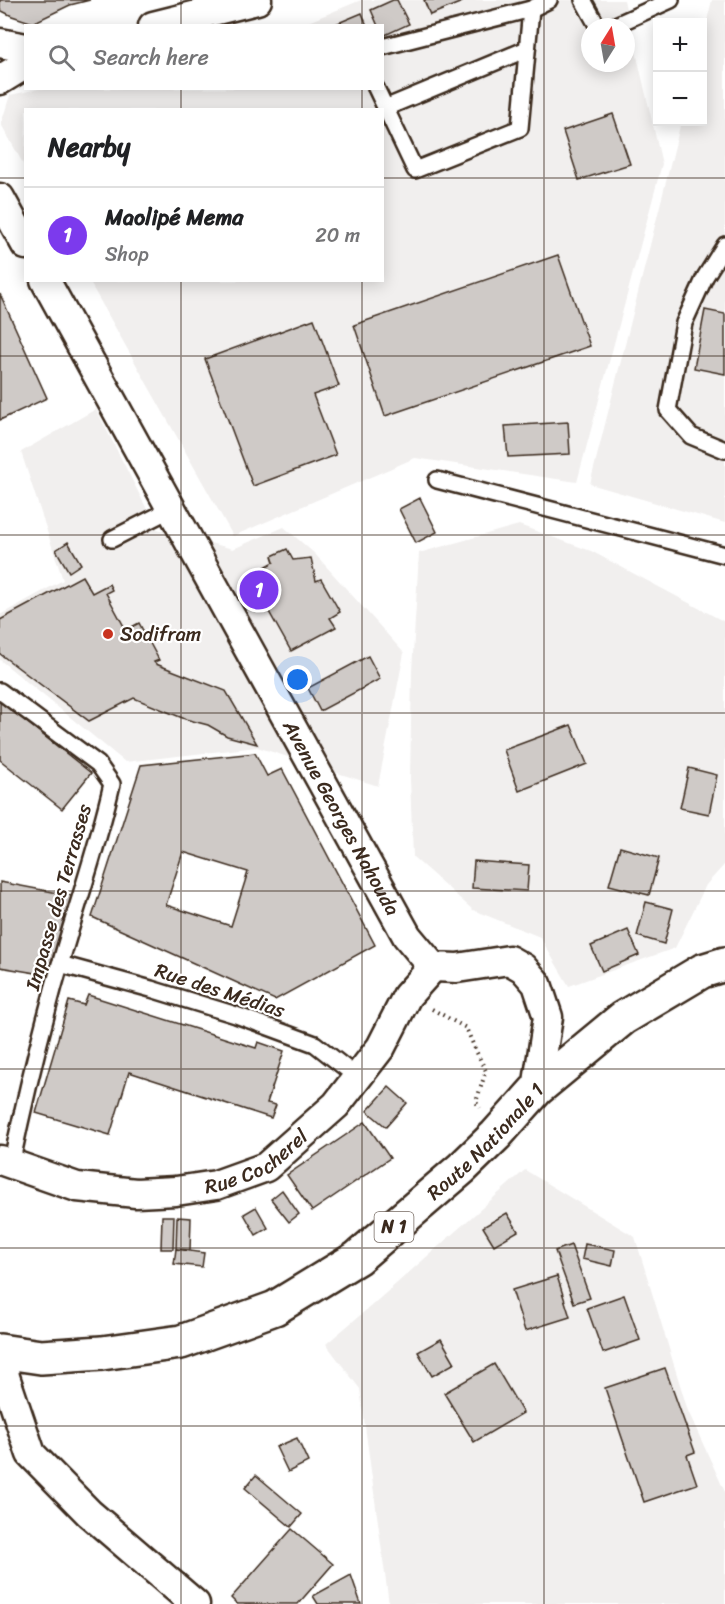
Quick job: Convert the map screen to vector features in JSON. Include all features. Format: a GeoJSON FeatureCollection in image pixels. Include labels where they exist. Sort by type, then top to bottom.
{"type":"FeatureCollection","features":[{"type":"Feature","properties":{"kind":"main road","name":"Route Nationale 1"},"geometry":{"type":"LineString","coordinates":[[1,1352],[41,1358],[102,1353],[182,1342],[275,1308],[357,1258],[462,1168],[496,1135],[537,1089],[623,1018],[702,971],[725,964]]}},
{"type":"Feature","properties":{"kind":"street"},"geometry":{"type":"LineString","coordinates":[[161,24],[257,0]]}},
{"type":"Feature","properties":{"kind":"street"},"geometry":{"type":"LineString","coordinates":[[0,44],[24,48]]}},
{"type":"Feature","properties":{"kind":"street"},"geometry":{"type":"LineString","coordinates":[[0,80],[24,65]]}},
{"type":"Feature","properties":{"kind":"street"},"geometry":{"type":"LineString","coordinates":[[0,198],[24,240]]}},
{"type":"Feature","properties":{"kind":"street","name":"Avenue Georges Nahouda"},"geometry":{"type":"LineString","coordinates":[[46,282],[407,936],[433,967]]}},
{"type":"Feature","properties":{"kind":"street"},"geometry":{"type":"LineString","coordinates":[[433,967],[456,968],[509,960],[524,968],[537,984],[548,1017],[537,1089]]}},
{"type":"Feature","properties":{"kind":"street","name":"Rue Cocherel"},"geometry":{"type":"LineString","coordinates":[[6,1163],[77,1187],[146,1192],[177,1191],[216,1185],[266,1167],[336,1105],[381,1047],[407,996],[433,967]]}},
{"type":"Feature","properties":{"kind":"street"},"geometry":{"type":"LineString","coordinates":[[1,1352],[5,1377],[31,1454],[89,1513],[195,1604]]}},
{"type":"Feature","properties":{"kind":"lane"},"geometry":{"type":"LineString","coordinates":[[384,46],[531,9],[549,0]]}},
{"type":"Feature","properties":{"kind":"lane"},"geometry":{"type":"LineString","coordinates":[[583,0],[593,18]]}},
{"type":"Feature","properties":{"kind":"lane"},"geometry":{"type":"LineString","coordinates":[[631,18],[671,0]]}},
{"type":"Feature","properties":{"kind":"lane"},"geometry":{"type":"LineString","coordinates":[[377,90],[416,170],[520,128],[531,9]]}},
{"type":"Feature","properties":{"kind":"lane"},"geometry":{"type":"LineString","coordinates":[[385,108],[527,49]]}},
{"type":"Feature","properties":{"kind":"lane"},"geometry":{"type":"LineString","coordinates":[[725,245],[705,277],[684,323],[669,410],[691,436],[725,450]]}},
{"type":"Feature","properties":{"kind":"lane"},"geometry":{"type":"LineString","coordinates":[[437,480],[725,555]]}},
{"type":"Feature","properties":{"kind":"lane"},"geometry":{"type":"LineString","coordinates":[[112,539],[171,509]]}},
{"type":"Feature","properties":{"kind":"lane","name":"Impasse des Terrasses"},"geometry":{"type":"LineString","coordinates":[[0,691],[98,764],[112,784],[6,1163]]}},
{"type":"Feature","properties":{"kind":"lane","name":"Rue des Médias"},"geometry":{"type":"LineString","coordinates":[[60,964],[236,1015],[315,1044],[357,1077]]}},
{"type":"Feature","properties":{"kind":"path"},"geometry":{"type":"LineString","coordinates":[[407,996],[466,1028],[486,1071],[476,1102],[496,1135]]}},
{"type":"Feature","properties":{"kind":"shaded area"},"geometry":{"type":"Polygon","coordinates":[[[361,0],[624,0],[628,18],[581,18],[581,72],[635,72],[635,47],[662,164],[577,482],[415,458],[233,536],[90,282],[384,282],[384,108],[24,108],[24,165],[1,124],[10,95],[34,90],[384,90],[384,24],[303,24],[361,0]]]}},
{"type":"Feature","properties":{"kind":"shaded area"},"geometry":{"type":"Polygon","coordinates":[[[712,0],[725,0],[725,523],[590,484],[680,126],[707,126],[707,21],[712,0]]]}},
{"type":"Feature","properties":{"kind":"shaded area"},"geometry":{"type":"Polygon","coordinates":[[[96,409],[157,529],[233,549],[284,527],[315,554],[404,653],[378,786],[257,747],[125,762],[0,660],[0,615],[63,580],[21,452],[96,409]]]}},
{"type":"Feature","properties":{"kind":"shaded area"},"geometry":{"type":"Polygon","coordinates":[[[519,525],[591,551],[725,622],[725,864],[706,885],[675,948],[569,986],[540,937],[473,910],[413,857],[410,779],[412,671],[419,553],[519,525]]]}},
{"type":"Feature","properties":{"kind":"shaded area"},"geometry":{"type":"Polygon","coordinates":[[[525,1170],[635,1237],[688,1411],[725,1492],[725,1604],[389,1604],[360,1389],[326,1344],[525,1170]]]}},
{"type":"Feature","properties":{"kind":"building"},"geometry":{"type":"Polygon","coordinates":[[[0,0],[90,0],[70,5],[33,23],[0,10],[0,0]]]}},
{"type":"Feature","properties":{"kind":"building"},"geometry":{"type":"Polygon","coordinates":[[[397,0],[409,24],[384,36],[384,24],[377,24],[371,10],[397,0]]]}},
{"type":"Feature","properties":{"kind":"building"},"geometry":{"type":"Polygon","coordinates":[[[424,0],[461,0],[462,2],[430,15],[424,0]]]}},
{"type":"Feature","properties":{"kind":"building"},"geometry":{"type":"Polygon","coordinates":[[[362,13],[366,24],[336,24],[362,13]]]}},
{"type":"Feature","properties":{"kind":"building"},"geometry":{"type":"Polygon","coordinates":[[[613,114],[630,164],[579,180],[563,131],[613,114]]]}},
{"type":"Feature","properties":{"kind":"building"},"geometry":{"type":"Polygon","coordinates":[[[558,255],[590,346],[385,416],[354,325],[558,255]]]}},
{"type":"Feature","properties":{"kind":"building"},"geometry":{"type":"Polygon","coordinates":[[[0,294],[47,398],[0,420],[0,294]]]}},
{"type":"Feature","properties":{"kind":"building"},"geometry":{"type":"Polygon","coordinates":[[[705,310],[725,314],[725,374],[694,368],[705,310]]]}},
{"type":"Feature","properties":{"kind":"building"},"geometry":{"type":"Polygon","coordinates":[[[314,319],[339,386],[313,395],[336,455],[253,486],[205,359],[314,319]]]}},
{"type":"Feature","properties":{"kind":"building"},"geometry":{"type":"Polygon","coordinates":[[[568,422],[570,454],[508,457],[505,426],[568,422]]]}},
{"type":"Feature","properties":{"kind":"building"},"geometry":{"type":"Polygon","coordinates":[[[420,498],[437,532],[416,543],[399,509],[420,498]]]}},
{"type":"Feature","properties":{"kind":"building"},"geometry":{"type":"Polygon","coordinates":[[[68,542],[81,564],[69,572],[56,550],[68,542]]]}},
{"type":"Feature","properties":{"kind":"building"},"geometry":{"type":"Polygon","coordinates":[[[287,549],[293,560],[311,558],[316,581],[321,579],[340,612],[330,618],[336,627],[291,651],[249,576],[274,562],[272,556],[287,549]]]}},
{"type":"Feature","properties":{"kind":"building"},"geometry":{"type":"Polygon","coordinates":[[[82,576],[92,593],[109,584],[112,590],[106,593],[126,630],[139,623],[159,660],[154,662],[156,664],[226,691],[257,744],[227,736],[208,725],[185,719],[134,698],[89,721],[0,654],[0,620],[82,576]]]}},
{"type":"Feature","properties":{"kind":"building"},"geometry":{"type":"Polygon","coordinates":[[[368,656],[380,679],[320,711],[308,688],[368,656]]]}},
{"type":"Feature","properties":{"kind":"building"},"geometry":{"type":"Polygon","coordinates":[[[0,701],[91,773],[62,809],[0,760],[0,701]]]}},
{"type":"Feature","properties":{"kind":"building"},"geometry":{"type":"Polygon","coordinates":[[[571,725],[587,764],[519,791],[504,750],[571,725]]]}},
{"type":"Feature","properties":{"kind":"building"},"geometry":{"type":"Polygon","coordinates":[[[255,753],[267,776],[282,769],[375,945],[275,1000],[92,917],[141,765],[255,753]],[[183,852],[166,905],[231,926],[248,872],[183,852]]]}},
{"type":"Feature","properties":{"kind":"building"},"geometry":{"type":"Polygon","coordinates":[[[689,768],[717,775],[709,814],[680,808],[689,768]]]}},
{"type":"Feature","properties":{"kind":"building"},"geometry":{"type":"Polygon","coordinates":[[[620,847],[659,858],[649,895],[609,885],[620,847]]]}},
{"type":"Feature","properties":{"kind":"building"},"geometry":{"type":"Polygon","coordinates":[[[474,861],[529,865],[527,891],[472,888],[474,861]]]}},
{"type":"Feature","properties":{"kind":"building"},"geometry":{"type":"Polygon","coordinates":[[[0,882],[74,896],[47,975],[0,967],[0,882]]]}},
{"type":"Feature","properties":{"kind":"building"},"geometry":{"type":"Polygon","coordinates":[[[646,902],[673,909],[664,944],[637,936],[646,902]]]}},
{"type":"Feature","properties":{"kind":"building"},"geometry":{"type":"Polygon","coordinates":[[[628,930],[639,955],[602,971],[591,946],[628,930]]]}},
{"type":"Feature","properties":{"kind":"building"},"geometry":{"type":"Polygon","coordinates":[[[88,995],[256,1048],[258,1042],[284,1051],[267,1103],[276,1105],[271,1118],[129,1072],[110,1135],[36,1113],[69,1001],[84,1005],[88,995]]]}},
{"type":"Feature","properties":{"kind":"building"},"geometry":{"type":"Polygon","coordinates":[[[389,1087],[407,1103],[386,1127],[367,1111],[389,1087]]]}},
{"type":"Feature","properties":{"kind":"building"},"geometry":{"type":"Polygon","coordinates":[[[365,1122],[390,1158],[312,1211],[287,1175],[365,1122]]]}},
{"type":"Feature","properties":{"kind":"building"},"geometry":{"type":"Polygon","coordinates":[[[282,1190],[299,1214],[289,1222],[271,1199],[282,1190]]]}},
{"type":"Feature","properties":{"kind":"building"},"geometry":{"type":"Polygon","coordinates":[[[256,1207],[268,1228],[256,1235],[244,1214],[256,1207]]]}},
{"type":"Feature","properties":{"kind":"building"},"geometry":{"type":"Polygon","coordinates":[[[507,1213],[518,1231],[494,1245],[483,1227],[507,1213]]]}},
{"type":"Feature","properties":{"kind":"building"},"geometry":{"type":"Polygon","coordinates":[[[162,1216],[174,1216],[173,1249],[161,1249],[162,1216]]]}},
{"type":"Feature","properties":{"kind":"building"},"geometry":{"type":"Polygon","coordinates":[[[177,1217],[191,1218],[190,1250],[176,1249],[177,1217]]]}},
{"type":"Feature","properties":{"kind":"building"},"geometry":{"type":"Polygon","coordinates":[[[585,1244],[615,1250],[612,1266],[582,1259],[585,1244]]]}},
{"type":"Feature","properties":{"kind":"building"},"geometry":{"type":"Polygon","coordinates":[[[571,1245],[590,1298],[574,1303],[555,1251],[571,1245]]]}},
{"type":"Feature","properties":{"kind":"building"},"geometry":{"type":"Polygon","coordinates":[[[176,1249],[204,1253],[202,1267],[174,1264],[176,1249]]]}},
{"type":"Feature","properties":{"kind":"building"},"geometry":{"type":"Polygon","coordinates":[[[557,1276],[570,1317],[525,1331],[512,1290],[557,1276]]]}},
{"type":"Feature","properties":{"kind":"building"},"geometry":{"type":"Polygon","coordinates":[[[624,1295],[640,1340],[603,1353],[587,1308],[624,1295]]]}},
{"type":"Feature","properties":{"kind":"building"},"geometry":{"type":"Polygon","coordinates":[[[441,1339],[455,1363],[432,1376],[418,1352],[441,1339]]]}},
{"type":"Feature","properties":{"kind":"building"},"geometry":{"type":"Polygon","coordinates":[[[494,1364],[523,1413],[474,1442],[444,1393],[494,1364]]]}},
{"type":"Feature","properties":{"kind":"building"},"geometry":{"type":"Polygon","coordinates":[[[665,1368],[695,1452],[687,1455],[697,1484],[644,1502],[605,1388],[665,1368]]]}},
{"type":"Feature","properties":{"kind":"building"},"geometry":{"type":"Polygon","coordinates":[[[297,1438],[308,1462],[288,1472],[276,1447],[297,1438]]]}},
{"type":"Feature","properties":{"kind":"building"},"geometry":{"type":"Polygon","coordinates":[[[256,1475],[302,1514],[291,1527],[245,1488],[256,1475]]]}},
{"type":"Feature","properties":{"kind":"building"},"geometry":{"type":"Polygon","coordinates":[[[292,1529],[333,1564],[298,1604],[237,1604],[231,1598],[292,1529]]]}},
{"type":"Feature","properties":{"kind":"building"},"geometry":{"type":"Polygon","coordinates":[[[351,1575],[361,1604],[318,1604],[313,1596],[351,1575]]]}},
{"type":"Feature","properties":{"kind":"place","name":"Maolipé Mema"},"geometry":{"type":"Point","coordinates":[259,590]}},
{"type":"Feature","properties":{"kind":"place","name":"Sodifram"},"geometry":{"type":"Point","coordinates":[108,634]}}]}
